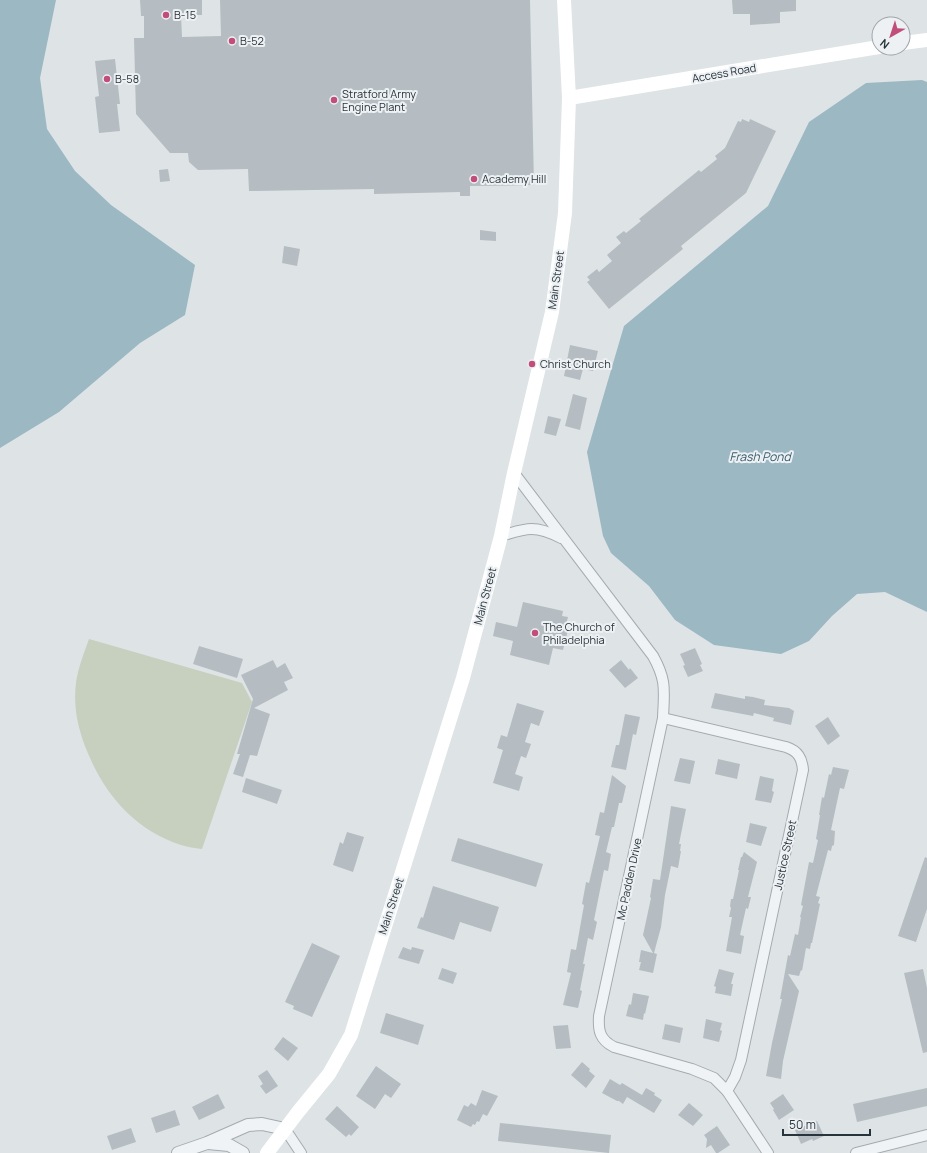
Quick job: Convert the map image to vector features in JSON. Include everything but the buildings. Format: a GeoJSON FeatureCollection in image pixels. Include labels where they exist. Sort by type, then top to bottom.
{"type":"FeatureCollection","features":[{"type":"Feature","properties":{"kind":"main road","name":"Main Street"},"geometry":{"type":"LineString","coordinates":[[267,1153],[284,1129],[329,1074],[351,1035],[463,678],[501,536],[514,472],[552,312],[564,213],[569,98],[564,0]]}},
{"type":"Feature","properties":{"kind":"main road"},"geometry":{"type":"LineString","coordinates":[[911,42],[927,40]]}},
{"type":"Feature","properties":{"kind":"main road","name":"Access Road"},"geometry":{"type":"LineString","coordinates":[[569,98],[871,48]]}},
{"type":"Feature","properties":{"kind":"street","name":"Mc Padden Drive"},"geometry":{"type":"LineString","coordinates":[[514,472],[652,656],[660,670],[664,689],[663,718],[599,1016],[599,1028],[602,1038],[605,1042],[614,1047],[692,1069],[714,1078],[727,1091],[768,1153]]}},
{"type":"Feature","properties":{"kind":"street","name":"Mc Padden Drive"},"geometry":{"type":"LineString","coordinates":[[501,536],[516,531],[540,529],[563,539]]}},
{"type":"Feature","properties":{"kind":"street","name":"Justice Street"},"geometry":{"type":"LineString","coordinates":[[663,718],[786,747],[797,753],[803,764],[803,770],[741,1060],[735,1077],[727,1091]]}},
{"type":"Feature","properties":{"kind":"street"},"geometry":{"type":"LineString","coordinates":[[178,1153],[207,1143],[242,1127],[262,1124],[284,1129],[301,1153]]}},
{"type":"Feature","properties":{"kind":"street"},"geometry":{"type":"LineString","coordinates":[[856,1153],[927,1135]]}},
{"type":"Feature","properties":{"kind":"street"},"geometry":{"type":"LineString","coordinates":[[207,1143],[229,1146],[243,1153]]}},
{"type":"Feature","properties":{"kind":"street"},"geometry":{"type":"LineString","coordinates":[[883,1145],[892,1153]]}},
{"type":"Feature","properties":{"kind":"green space"},"geometry":{"type":"Polygon","coordinates":[[[89,639],[242,683],[252,702],[202,849],[183,846],[149,830],[124,809],[103,782],[94,767],[81,734],[75,701],[78,672],[89,639]]]}},
{"type":"Feature","properties":{"kind":"water"},"geometry":{"type":"Polygon","coordinates":[[[0,0],[56,0],[40,78],[47,129],[75,171],[111,205],[195,265],[185,315],[140,343],[59,412],[0,448],[0,0]]]}},
{"type":"Feature","properties":{"kind":"water","name":"Frash Pond"},"geometry":{"type":"Polygon","coordinates":[[[922,80],[927,82],[927,612],[885,592],[857,594],[832,616],[809,641],[781,654],[714,645],[675,620],[649,586],[611,553],[603,536],[587,452],[624,326],[768,206],[809,122],[866,83],[922,80]]]}},
{"type":"Feature","properties":{"kind":"place","name":"B-15"},"geometry":{"type":"Point","coordinates":[166,15]}},
{"type":"Feature","properties":{"kind":"place","name":"B-52"},"geometry":{"type":"Point","coordinates":[232,41]}},
{"type":"Feature","properties":{"kind":"place","name":"B-58"},"geometry":{"type":"Point","coordinates":[107,79]}},
{"type":"Feature","properties":{"kind":"place","name":"Stratford Army Engine Plant"},"geometry":{"type":"Point","coordinates":[334,100]}},
{"type":"Feature","properties":{"kind":"place","name":"Academy Hill"},"geometry":{"type":"Point","coordinates":[474,179]}},
{"type":"Feature","properties":{"kind":"place","name":"Christ Church"},"geometry":{"type":"Point","coordinates":[532,364]}},
{"type":"Feature","properties":{"kind":"place","name":"The Church of Philadelphia"},"geometry":{"type":"Point","coordinates":[535,633]}}]}
